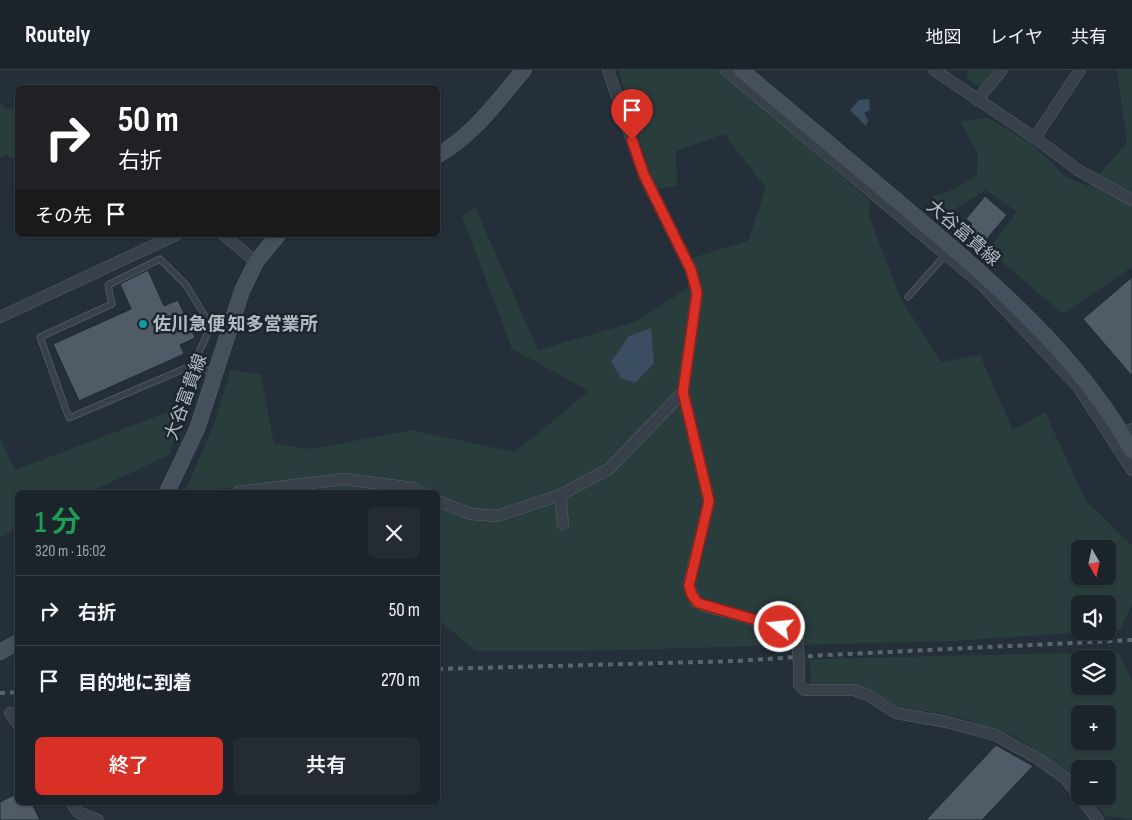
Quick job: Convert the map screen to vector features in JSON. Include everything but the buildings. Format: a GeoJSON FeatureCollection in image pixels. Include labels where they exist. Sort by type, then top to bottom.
{"type":"FeatureCollection","features":[{"type":"Feature","properties":{"kind":"main road"},"geometry":{"type":"LineString","coordinates":[[440,154],[454,146],[481,120],[524,70]]}},
{"type":"Feature","properties":{"kind":"main road","name":"大谷富貴線"},"geometry":{"type":"LineString","coordinates":[[741,70],[948,251],[997,288],[1072,362],[1127,431],[1132,451]]}},
{"type":"Feature","properties":{"kind":"main road","name":"大谷富貴線"},"geometry":{"type":"LineString","coordinates":[[168,490],[197,429],[242,291],[256,262],[276,237]]}},
{"type":"Feature","properties":{"kind":"main road"},"geometry":{"type":"LineString","coordinates":[[0,652],[15,644]]}},
{"type":"Feature","properties":{"kind":"street"},"geometry":{"type":"LineString","coordinates":[[608,70],[644,175],[691,270],[697,293],[683,392],[709,501],[689,586],[696,602],[798,632],[799,684],[804,690],[854,690],[868,695],[896,713],[947,722],[995,735],[1037,758],[1065,778],[1098,820]]}},
{"type":"Feature","properties":{"kind":"street"},"geometry":{"type":"LineString","coordinates":[[726,70],[948,251],[1079,388],[1132,470]]}},
{"type":"Feature","properties":{"kind":"street"},"geometry":{"type":"LineString","coordinates":[[934,70],[1035,138],[1078,170],[1132,200]]}},
{"type":"Feature","properties":{"kind":"street"},"geometry":{"type":"LineString","coordinates":[[977,100],[1002,70]]}},
{"type":"Feature","properties":{"kind":"street"},"geometry":{"type":"LineString","coordinates":[[1035,138],[1080,70]]}},
{"type":"Feature","properties":{"kind":"street"},"geometry":{"type":"LineString","coordinates":[[0,317],[172,237]]}},
{"type":"Feature","properties":{"kind":"street"},"geometry":{"type":"LineString","coordinates":[[226,237],[256,262]]}},
{"type":"Feature","properties":{"kind":"street"},"geometry":{"type":"LineString","coordinates":[[440,502],[471,514],[497,516],[560,495],[608,469],[683,392]]}},
{"type":"Feature","properties":{"kind":"street"},"geometry":{"type":"LineString","coordinates":[[254,490],[344,479],[418,490]]}},
{"type":"Feature","properties":{"kind":"street"},"geometry":{"type":"LineString","coordinates":[[560,495],[563,524]]}},
{"type":"Feature","properties":{"kind":"street"},"geometry":{"type":"LineString","coordinates":[[10,713],[15,720]]}},
{"type":"Feature","properties":{"kind":"street"},"geometry":{"type":"LineString","coordinates":[[73,805],[78,812],[98,820]]}},
{"type":"Feature","properties":{"kind":"lane"},"geometry":{"type":"LineString","coordinates":[[908,297],[948,251]]}},
{"type":"Feature","properties":{"kind":"lane"},"geometry":{"type":"LineString","coordinates":[[193,365],[211,326],[186,285],[160,259],[108,285],[112,304],[40,338],[69,418],[193,365],[216,373]]}},
{"type":"Feature","properties":{"kind":"green space"},"geometry":{"type":"Polygon","coordinates":[[[618,70],[718,70],[737,84],[870,201],[869,216],[900,297],[941,362],[980,355],[1013,430],[1045,412],[1086,501],[1132,545],[1132,604],[1120,630],[1116,630],[1116,595],[1071,595],[1071,633],[952,641],[581,651],[475,651],[440,621],[440,490],[320,490],[306,480],[205,490],[186,490],[214,424],[231,369],[261,375],[274,444],[312,449],[411,430],[515,452],[589,391],[512,349],[462,216],[475,207],[538,350],[635,322],[688,288],[691,258],[748,241],[766,188],[724,134],[676,151],[677,186],[655,189],[618,70]]]}},
{"type":"Feature","properties":{"kind":"green space"},"geometry":{"type":"Polygon","coordinates":[[[968,70],[993,70],[980,87],[967,79],[968,70]]]}},
{"type":"Feature","properties":{"kind":"green space"},"geometry":{"type":"Polygon","coordinates":[[[1117,70],[1132,70],[1132,267],[1063,314],[988,250],[1017,212],[986,190],[950,212],[932,197],[952,190],[977,175],[978,154],[960,121],[988,118],[1032,144],[1066,177],[1088,186],[1127,143],[1117,70]]]}},
{"type":"Feature","properties":{"kind":"green space"},"geometry":{"type":"Polygon","coordinates":[[[0,101],[6,109],[15,108],[15,160],[6,155],[0,158],[0,101]]]}},
{"type":"Feature","properties":{"kind":"green space"},"geometry":{"type":"Polygon","coordinates":[[[186,405],[169,455],[94,490],[15,490],[15,528],[0,538],[0,438],[15,470],[186,405]]]}},
{"type":"Feature","properties":{"kind":"green space"},"geometry":{"type":"Polygon","coordinates":[[[1116,652],[1118,652],[1132,681],[1132,819],[1105,816],[1096,805],[1116,805],[1116,760],[1071,760],[1071,776],[1067,771],[1014,736],[958,717],[897,706],[867,687],[811,684],[810,659],[1071,653],[1071,695],[1116,695],[1116,652]]]}},
{"type":"Feature","properties":{"kind":"water"},"geometry":{"type":"Polygon","coordinates":[[[869,99],[870,110],[864,113],[868,120],[866,126],[850,110],[859,100],[869,99]]]}},
{"type":"Feature","properties":{"kind":"water"},"geometry":{"type":"Polygon","coordinates":[[[651,328],[654,363],[635,383],[621,378],[611,362],[629,336],[651,328]]]}},
{"type":"Feature","properties":{"kind":"railway"},"geometry":{"type":"LineString","coordinates":[[440,669],[737,661],[1132,640]]}},
{"type":"Feature","properties":{"kind":"railway"},"geometry":{"type":"LineString","coordinates":[[0,693],[15,692]]}},
{"type":"Feature","properties":{"kind":"place","name":"佐川急便 知多営業所"},"geometry":{"type":"Point","coordinates":[143,324]}},
{"type":"Feature","properties":{"kind":"route"},"geometry":{"type":"LineString","coordinates":[[632,140],[644,175],[691,270],[697,293],[683,392],[709,501],[689,586],[696,602],[702,605],[780,627]]}}]}
